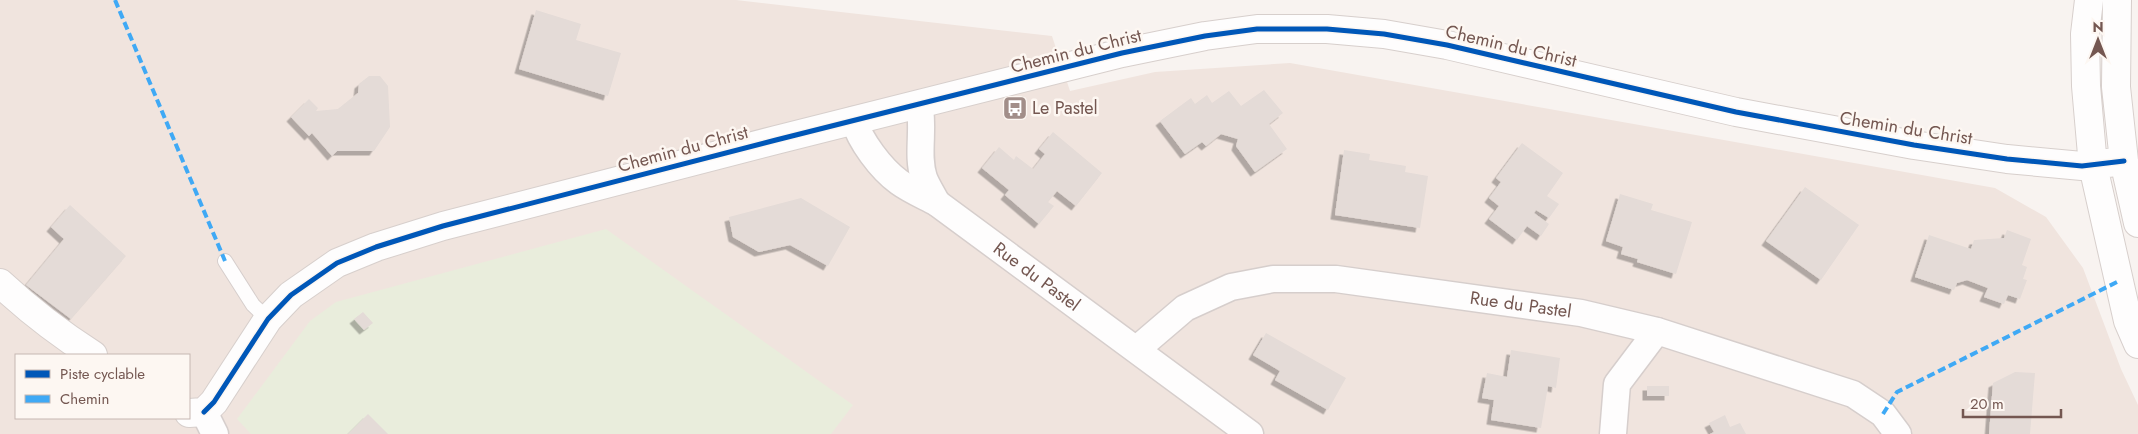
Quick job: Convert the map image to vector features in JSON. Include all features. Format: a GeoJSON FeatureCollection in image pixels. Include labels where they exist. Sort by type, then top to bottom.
{"type":"FeatureCollection","features":[{"type":"Feature","properties":{"kind":"street"},"geometry":{"type":"LineString","coordinates":[[2089,0],[2085,34],[2086,86],[2093,166],[2128,321],[2138,344]]}},
{"type":"Feature","properties":{"kind":"street"},"geometry":{"type":"LineString","coordinates":[[2116,0],[2116,87],[2124,161],[2138,223]]}},
{"type":"Feature","properties":{"kind":"street","name":"Chemin du Christ"},"geometry":{"type":"LineString","coordinates":[[202,420],[268,320],[291,295],[337,263],[376,247],[443,226],[854,120],[1122,53],[1205,36],[1257,29],[1327,29],[1384,34],[1447,46],[1736,112],[1914,145],[2007,158],[2093,166],[2124,161]]}},
{"type":"Feature","properties":{"kind":"street","name":"Rue du Pastel"},"geometry":{"type":"LineString","coordinates":[[919,104],[922,117],[920,146],[924,178],[937,203]]}},
{"type":"Feature","properties":{"kind":"street","name":"Rue du Pastel"},"geometry":{"type":"LineString","coordinates":[[854,120],[858,134],[870,152],[898,181],[937,203],[1250,434]]}},
{"type":"Feature","properties":{"kind":"street","name":"Rue du Pastel"},"geometry":{"type":"LineString","coordinates":[[1137,349],[1185,308],[1231,287],[1273,279],[1336,279],[1581,313],[1657,331],[1853,394],[1883,414],[1898,434]]}},
{"type":"Feature","properties":{"kind":"street"},"geometry":{"type":"LineString","coordinates":[[0,283],[66,338],[91,354]]}},
{"type":"Feature","properties":{"kind":"street"},"geometry":{"type":"LineString","coordinates":[[1613,434],[1617,384],[1657,331]]}},
{"type":"Feature","properties":{"kind":"lane"},"geometry":{"type":"LineString","coordinates":[[225,261],[254,305],[268,320]]}},
{"type":"Feature","properties":{"kind":"shaded area"},"geometry":{"type":"Polygon","coordinates":[[[0,0],[736,0],[1052,36],[1070,91],[1155,72],[1290,63],[1995,188],[2046,217],[2083,268],[2121,369],[2138,405],[2138,434],[0,434],[0,0]]]}},
{"type":"Feature","properties":{"kind":"green space"},"geometry":{"type":"Polygon","coordinates":[[[606,229],[853,405],[831,434],[251,434],[237,419],[310,321],[336,302],[606,229]]]}},
{"type":"Feature","properties":{"kind":"building"},"geometry":{"type":"Polygon","coordinates":[[[536,10],[581,24],[576,40],[621,53],[608,96],[519,69],[536,10]]]}},
{"type":"Feature","properties":{"kind":"building"},"geometry":{"type":"Polygon","coordinates":[[[369,76],[380,76],[388,86],[390,127],[374,151],[337,151],[332,156],[312,133],[309,136],[291,117],[309,99],[318,108],[316,111],[338,109],[358,93],[359,84],[369,76]]]}},
{"type":"Feature","properties":{"kind":"building"},"geometry":{"type":"Polygon","coordinates":[[[1264,90],[1283,113],[1269,124],[1287,149],[1255,172],[1236,146],[1238,139],[1221,134],[1206,146],[1202,142],[1185,154],[1160,121],[1191,98],[1195,104],[1207,95],[1212,103],[1229,91],[1241,106],[1264,90]]]}},
{"type":"Feature","properties":{"kind":"building"},"geometry":{"type":"Polygon","coordinates":[[[1053,132],[1102,173],[1076,206],[1057,191],[1048,202],[1054,206],[1039,224],[1005,195],[1009,190],[982,168],[999,147],[1014,160],[1016,156],[1033,169],[1045,154],[1039,149],[1053,132]]]}},
{"type":"Feature","properties":{"kind":"building"},"geometry":{"type":"Polygon","coordinates":[[[1522,143],[1563,173],[1547,196],[1559,204],[1549,218],[1536,210],[1534,213],[1549,224],[1541,236],[1527,226],[1517,240],[1489,219],[1499,206],[1489,198],[1501,182],[1496,178],[1522,143]]]}},
{"type":"Feature","properties":{"kind":"building"},"geometry":{"type":"Polygon","coordinates":[[[1344,150],[1370,154],[1369,160],[1406,166],[1405,172],[1428,176],[1420,228],[1335,215],[1344,150]]]}},
{"type":"Feature","properties":{"kind":"building"},"geometry":{"type":"Polygon","coordinates":[[[1805,187],[1859,225],[1821,280],[1766,241],[1805,187]]]}},
{"type":"Feature","properties":{"kind":"building"},"geometry":{"type":"Polygon","coordinates":[[[1620,194],[1653,204],[1651,210],[1692,222],[1676,274],[1637,262],[1638,259],[1621,254],[1623,247],[1606,241],[1620,194]]]}},
{"type":"Feature","properties":{"kind":"building"},"geometry":{"type":"Polygon","coordinates":[[[801,198],[850,227],[828,266],[790,245],[759,252],[733,237],[729,217],[801,198]]]}},
{"type":"Feature","properties":{"kind":"building"},"geometry":{"type":"Polygon","coordinates":[[[70,205],[126,256],[71,319],[26,285],[64,239],[51,227],[70,205]]]}},
{"type":"Feature","properties":{"kind":"building"},"geometry":{"type":"Polygon","coordinates":[[[2007,230],[2031,239],[2022,265],[2027,267],[2023,279],[2027,280],[2020,299],[2008,295],[2004,304],[1984,297],[1988,288],[1967,280],[1957,283],[1954,290],[1915,277],[1929,235],[1971,249],[1974,240],[2004,238],[2007,230]]]}},
{"type":"Feature","properties":{"kind":"building"},"geometry":{"type":"Polygon","coordinates":[[[363,312],[373,323],[364,330],[354,319],[363,312]]]}},
{"type":"Feature","properties":{"kind":"building"},"geometry":{"type":"Polygon","coordinates":[[[1266,333],[1346,378],[1328,410],[1275,380],[1280,371],[1253,355],[1266,333]]]}},
{"type":"Feature","properties":{"kind":"building"},"geometry":{"type":"Polygon","coordinates":[[[1511,350],[1560,358],[1556,388],[1548,386],[1541,428],[1491,420],[1494,400],[1482,398],[1487,373],[1507,377],[1511,350]]]}},
{"type":"Feature","properties":{"kind":"building"},"geometry":{"type":"Polygon","coordinates":[[[2015,372],[2035,373],[2030,434],[1989,434],[1993,383],[2015,372]]]}},
{"type":"Feature","properties":{"kind":"building"},"geometry":{"type":"Polygon","coordinates":[[[1647,386],[1669,386],[1669,396],[1647,396],[1647,386]]]}},
{"type":"Feature","properties":{"kind":"building"},"geometry":{"type":"Polygon","coordinates":[[[368,414],[388,434],[348,434],[368,414]]]}},
{"type":"Feature","properties":{"kind":"building"},"geometry":{"type":"Polygon","coordinates":[[[1725,415],[1730,427],[1740,423],[1746,434],[1710,434],[1714,432],[1709,423],[1725,415]]]}},
{"type":"Feature","properties":{"kind":"marked path"},"geometry":{"type":"LineString","coordinates":[[115,0],[225,261]]}},
{"type":"Feature","properties":{"kind":"marked path"},"geometry":{"type":"LineString","coordinates":[[1883,414],[1897,392],[2119,281]]}},
{"type":"Feature","properties":{"kind":"cycle path"},"geometry":{"type":"LineString","coordinates":[[204,412],[214,402],[268,319],[291,295],[337,263],[376,247],[443,226],[1122,53],[1205,36],[1257,29],[1327,29],[1384,34],[1447,45],[1736,112],[1914,145],[2007,159],[2082,166],[2124,161]]}},
{"type":"Feature","properties":{"kind":"place","name":"Le Pastel"},"geometry":{"type":"Point","coordinates":[1015,108]}}]}
